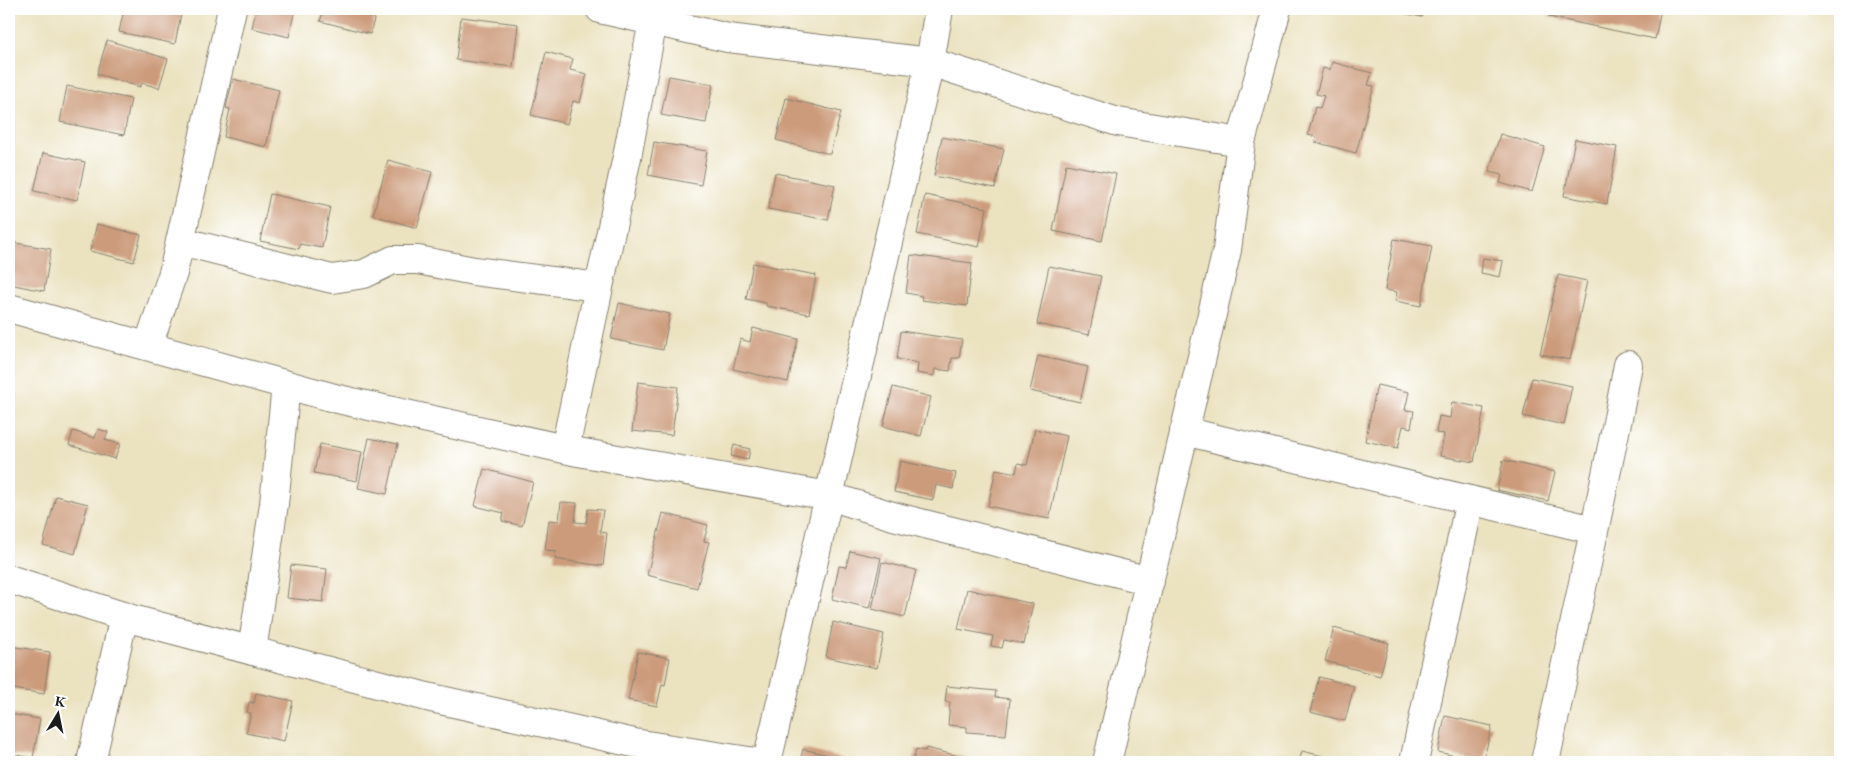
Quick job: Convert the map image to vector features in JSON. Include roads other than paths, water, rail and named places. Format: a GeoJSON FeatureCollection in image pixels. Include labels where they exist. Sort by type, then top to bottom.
{"type":"FeatureCollection","features":[{"type":"Feature","properties":{"kind":"street"},"geometry":{"type":"LineString","coordinates":[[148,346],[173,273],[232,9]]}},
{"type":"Feature","properties":{"kind":"street"},"geometry":{"type":"LineString","coordinates":[[600,9],[728,38],[930,62],[1118,122],[1241,142]]}},
{"type":"Feature","properties":{"kind":"street"},"geometry":{"type":"LineString","coordinates":[[767,762],[930,62],[939,9]]}},
{"type":"Feature","properties":{"kind":"street"},"geometry":{"type":"LineString","coordinates":[[1107,762],[1227,250],[1241,142],[1277,9]]}},
{"type":"Feature","properties":{"kind":"street"},"geometry":{"type":"LineString","coordinates":[[565,449],[627,158],[653,21]]}},
{"type":"Feature","properties":{"kind":"street"},"geometry":{"type":"LineString","coordinates":[[180,241],[332,279],[364,274],[393,260],[418,260],[474,271],[599,286]]}},
{"type":"Feature","properties":{"kind":"street"},"geometry":{"type":"LineString","coordinates":[[9,308],[338,399],[565,449],[828,496],[893,516],[1150,581]]}},
{"type":"Feature","properties":{"kind":"street"},"geometry":{"type":"LineString","coordinates":[[1545,762],[1628,365]]}},
{"type":"Feature","properties":{"kind":"street"},"geometry":{"type":"LineString","coordinates":[[252,651],[274,504],[286,385]]}},
{"type":"Feature","properties":{"kind":"street"},"geometry":{"type":"LineString","coordinates":[[1184,431],[1594,530]]}},
{"type":"Feature","properties":{"kind":"street"},"geometry":{"type":"LineString","coordinates":[[1414,762],[1470,500]]}},
{"type":"Feature","properties":{"kind":"street"},"geometry":{"type":"LineString","coordinates":[[9,579],[124,616],[446,702],[634,743],[756,762]]}},
{"type":"Feature","properties":{"kind":"street"},"geometry":{"type":"LineString","coordinates":[[91,762],[124,616]]}}]}
